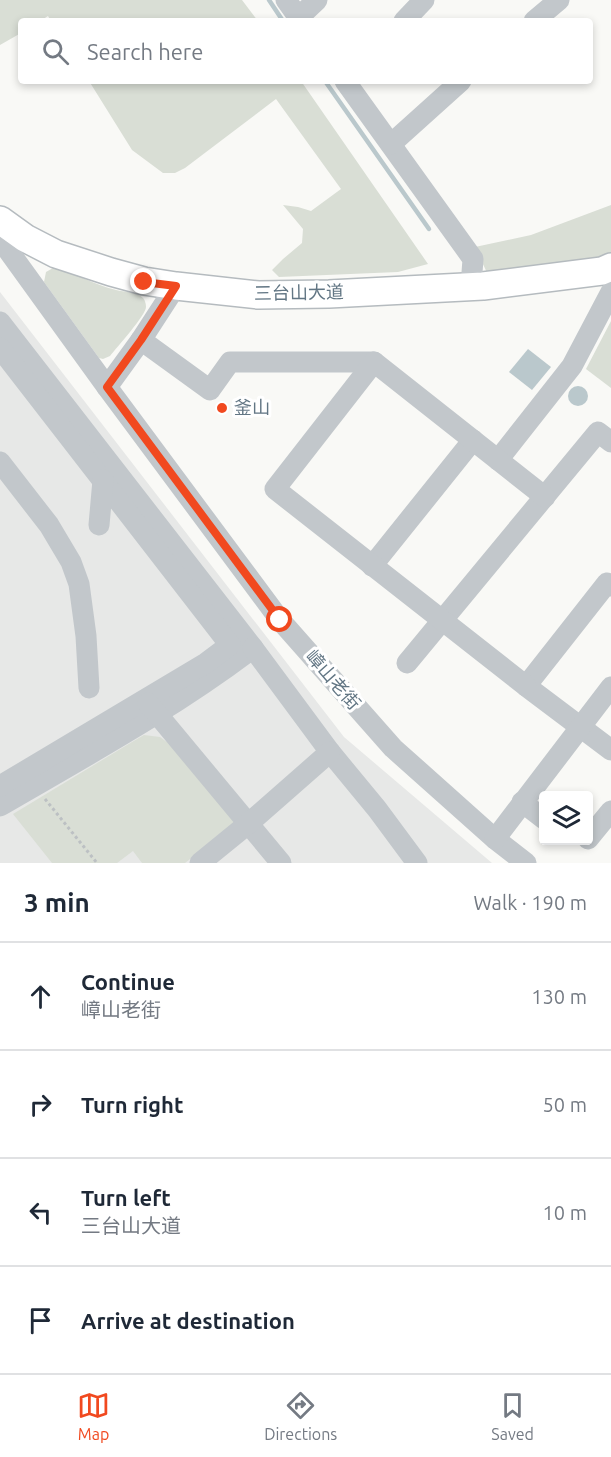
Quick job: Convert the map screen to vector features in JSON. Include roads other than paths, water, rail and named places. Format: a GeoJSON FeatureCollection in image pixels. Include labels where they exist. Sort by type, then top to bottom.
{"type":"FeatureCollection","features":[{"type":"Feature","properties":{"kind":"main road","name":"三台山大道"},"geometry":{"type":"LineString","coordinates":[[0,220],[25,238],[56,254],[126,277],[144,282],[258,295],[329,294],[471,286],[602,271],[611,267]]}},
{"type":"Feature","properties":{"kind":"street"},"geometry":{"type":"LineString","coordinates":[[286,0],[299,18]]}},
{"type":"Feature","properties":{"kind":"street"},"geometry":{"type":"LineString","coordinates":[[301,18],[317,0]]}},
{"type":"Feature","properties":{"kind":"street"},"geometry":{"type":"LineString","coordinates":[[407,18],[424,0]]}},
{"type":"Feature","properties":{"kind":"street"},"geometry":{"type":"LineString","coordinates":[[538,18],[559,0]]}},
{"type":"Feature","properties":{"kind":"street"},"geometry":{"type":"LineString","coordinates":[[347,84],[473,259],[471,286]]}},
{"type":"Feature","properties":{"kind":"street"},"geometry":{"type":"LineString","coordinates":[[391,144],[458,84]]}},
{"type":"Feature","properties":{"kind":"street","name":"嶂山老街"},"geometry":{"type":"LineString","coordinates":[[0,239],[280,620],[393,748],[495,839],[526,863]]}},
{"type":"Feature","properties":{"kind":"street"},"geometry":{"type":"LineString","coordinates":[[107,387],[176,286]]}},
{"type":"Feature","properties":{"kind":"street"},"geometry":{"type":"LineString","coordinates":[[498,460],[572,366],[611,292]]}},
{"type":"Feature","properties":{"kind":"street"},"geometry":{"type":"LineString","coordinates":[[0,322],[254,648],[330,752],[377,809],[417,863]]}},
{"type":"Feature","properties":{"kind":"street"},"geometry":{"type":"LineString","coordinates":[[141,340],[210,390],[230,363],[374,362],[545,497]]}},
{"type":"Feature","properties":{"kind":"street"},"geometry":{"type":"LineString","coordinates":[[0,348],[230,645],[151,706],[35,786],[0,806]]}},
{"type":"Feature","properties":{"kind":"street"},"geometry":{"type":"LineString","coordinates":[[374,362],[274,489],[611,750]]}},
{"type":"Feature","properties":{"kind":"street"},"geometry":{"type":"LineString","coordinates":[[407,663],[598,432],[611,442]]}},
{"type":"Feature","properties":{"kind":"street"},"geometry":{"type":"LineString","coordinates":[[372,566],[473,440]]}},
{"type":"Feature","properties":{"kind":"street"},"geometry":{"type":"LineString","coordinates":[[0,462],[49,525],[71,562],[79,584],[86,636],[89,688]]}},
{"type":"Feature","properties":{"kind":"street"},"geometry":{"type":"LineString","coordinates":[[99,525],[103,480]]}},
{"type":"Feature","properties":{"kind":"street"},"geometry":{"type":"LineString","coordinates":[[526,686],[610,582]]}},
{"type":"Feature","properties":{"kind":"street"},"geometry":{"type":"LineString","coordinates":[[0,786],[151,706],[216,677],[254,648]]}},
{"type":"Feature","properties":{"kind":"street"},"geometry":{"type":"LineString","coordinates":[[495,839],[611,687]]}},
{"type":"Feature","properties":{"kind":"street"},"geometry":{"type":"LineString","coordinates":[[151,706],[281,863]]}},
{"type":"Feature","properties":{"kind":"street"},"geometry":{"type":"LineString","coordinates":[[200,863],[330,752]]}},
{"type":"Feature","properties":{"kind":"street"},"geometry":{"type":"LineString","coordinates":[[522,802],[539,816]]}},
{"type":"Feature","properties":{"kind":"street"},"geometry":{"type":"LineString","coordinates":[[593,834],[611,811]]}},
{"type":"Feature","properties":{"kind":"waterway"},"geometry":{"type":"LineString","coordinates":[[269,0],[281,18]]}},
{"type":"Feature","properties":{"kind":"waterway"},"geometry":{"type":"LineString","coordinates":[[327,84],[429,229]]}},
{"type":"Feature","properties":{"kind":"place","name":"釜山"},"geometry":{"type":"Point","coordinates":[222,408]}}]}
